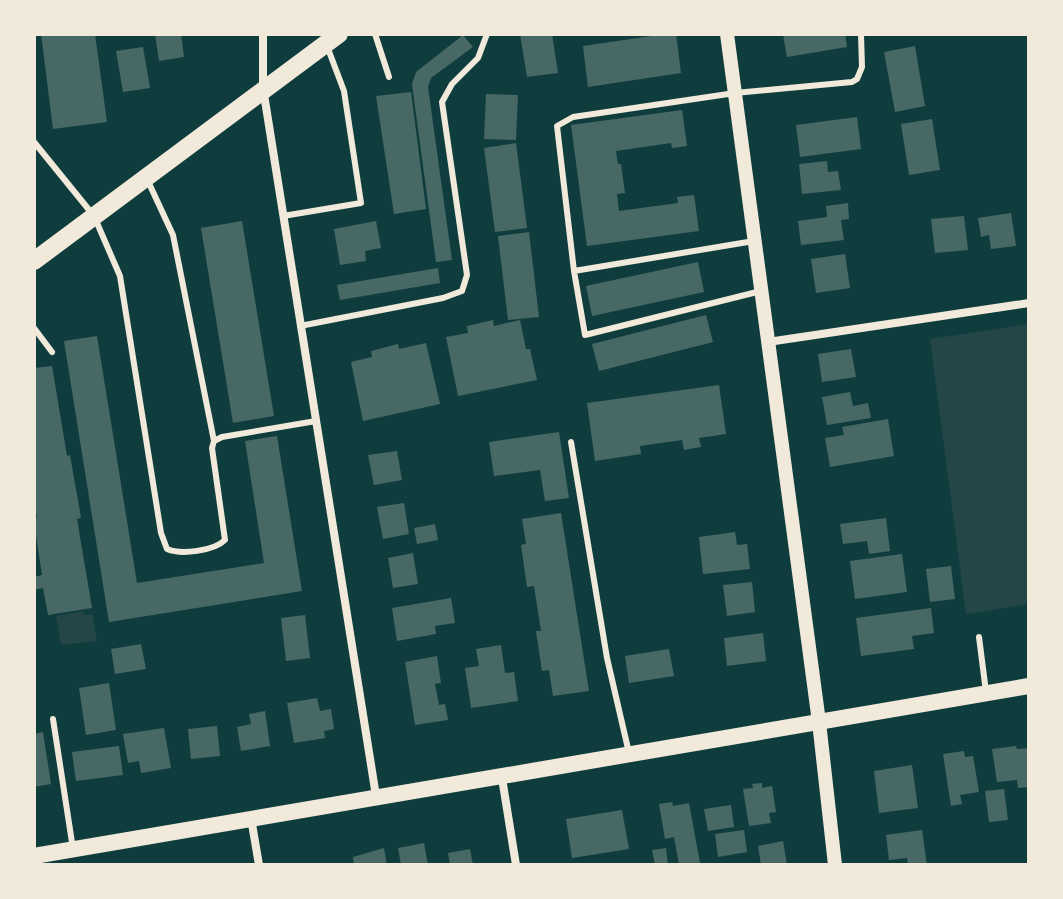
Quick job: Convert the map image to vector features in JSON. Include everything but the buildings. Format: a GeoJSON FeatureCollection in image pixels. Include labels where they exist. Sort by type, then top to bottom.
{"type":"FeatureCollection","features":[{"type":"Feature","properties":{"kind":"main road"},"geometry":{"type":"LineString","coordinates":[[34,261],[332,38]]}},
{"type":"Feature","properties":{"kind":"main road"},"geometry":{"type":"LineString","coordinates":[[34,856],[1029,686]]}},
{"type":"Feature","properties":{"kind":"street"},"geometry":{"type":"LineString","coordinates":[[263,34],[263,88],[376,796]]}},
{"type":"Feature","properties":{"kind":"street"},"geometry":{"type":"LineString","coordinates":[[727,34],[819,722],[835,865]]}},
{"type":"Feature","properties":{"kind":"street"},"geometry":{"type":"LineString","coordinates":[[768,342],[1029,303]]}},
{"type":"Feature","properties":{"kind":"street"},"geometry":{"type":"LineString","coordinates":[[502,778],[516,865]]}},
{"type":"Feature","properties":{"kind":"street"},"geometry":{"type":"LineString","coordinates":[[251,817],[259,865]]}},
{"type":"Feature","properties":{"kind":"lane"},"geometry":{"type":"LineString","coordinates":[[375,34],[389,77]]}},
{"type":"Feature","properties":{"kind":"lane"},"geometry":{"type":"LineString","coordinates":[[300,326],[443,298],[462,291],[467,275],[442,102],[452,84],[478,58],[487,34]]}},
{"type":"Feature","properties":{"kind":"lane"},"geometry":{"type":"LineString","coordinates":[[761,291],[585,335],[574,271],[557,126],[573,117],[735,93],[852,82],[857,79],[862,67],[861,34]]}},
{"type":"Feature","properties":{"kind":"lane"},"geometry":{"type":"LineString","coordinates":[[283,216],[361,203],[344,91],[332,38]]}},
{"type":"Feature","properties":{"kind":"lane"},"geometry":{"type":"LineString","coordinates":[[34,142],[94,216],[120,276],[161,533],[167,549],[176,553],[219,546],[225,540],[212,448],[214,441],[173,235],[145,176]]}},
{"type":"Feature","properties":{"kind":"lane"},"geometry":{"type":"LineString","coordinates":[[574,271],[754,241]]}},
{"type":"Feature","properties":{"kind":"lane"},"geometry":{"type":"LineString","coordinates":[[34,328],[52,352]]}},
{"type":"Feature","properties":{"kind":"lane"},"geometry":{"type":"LineString","coordinates":[[214,441],[316,421]]}},
{"type":"Feature","properties":{"kind":"lane"},"geometry":{"type":"LineString","coordinates":[[571,442],[607,658],[629,755]]}},
{"type":"Feature","properties":{"kind":"lane"},"geometry":{"type":"LineString","coordinates":[[979,637],[986,694]]}},
{"type":"Feature","properties":{"kind":"lane"},"geometry":{"type":"LineString","coordinates":[[53,719],[73,849]]}},
{"type":"Feature","properties":{"kind":"shaded area"},"geometry":{"type":"Polygon","coordinates":[[[1029,324],[1029,604],[966,614],[930,339],[1029,324]]]}},
{"type":"Feature","properties":{"kind":"shaded area"},"geometry":{"type":"Polygon","coordinates":[[[83,611],[84,615],[92,614],[97,641],[61,645],[56,616],[83,611]]]}}]}
